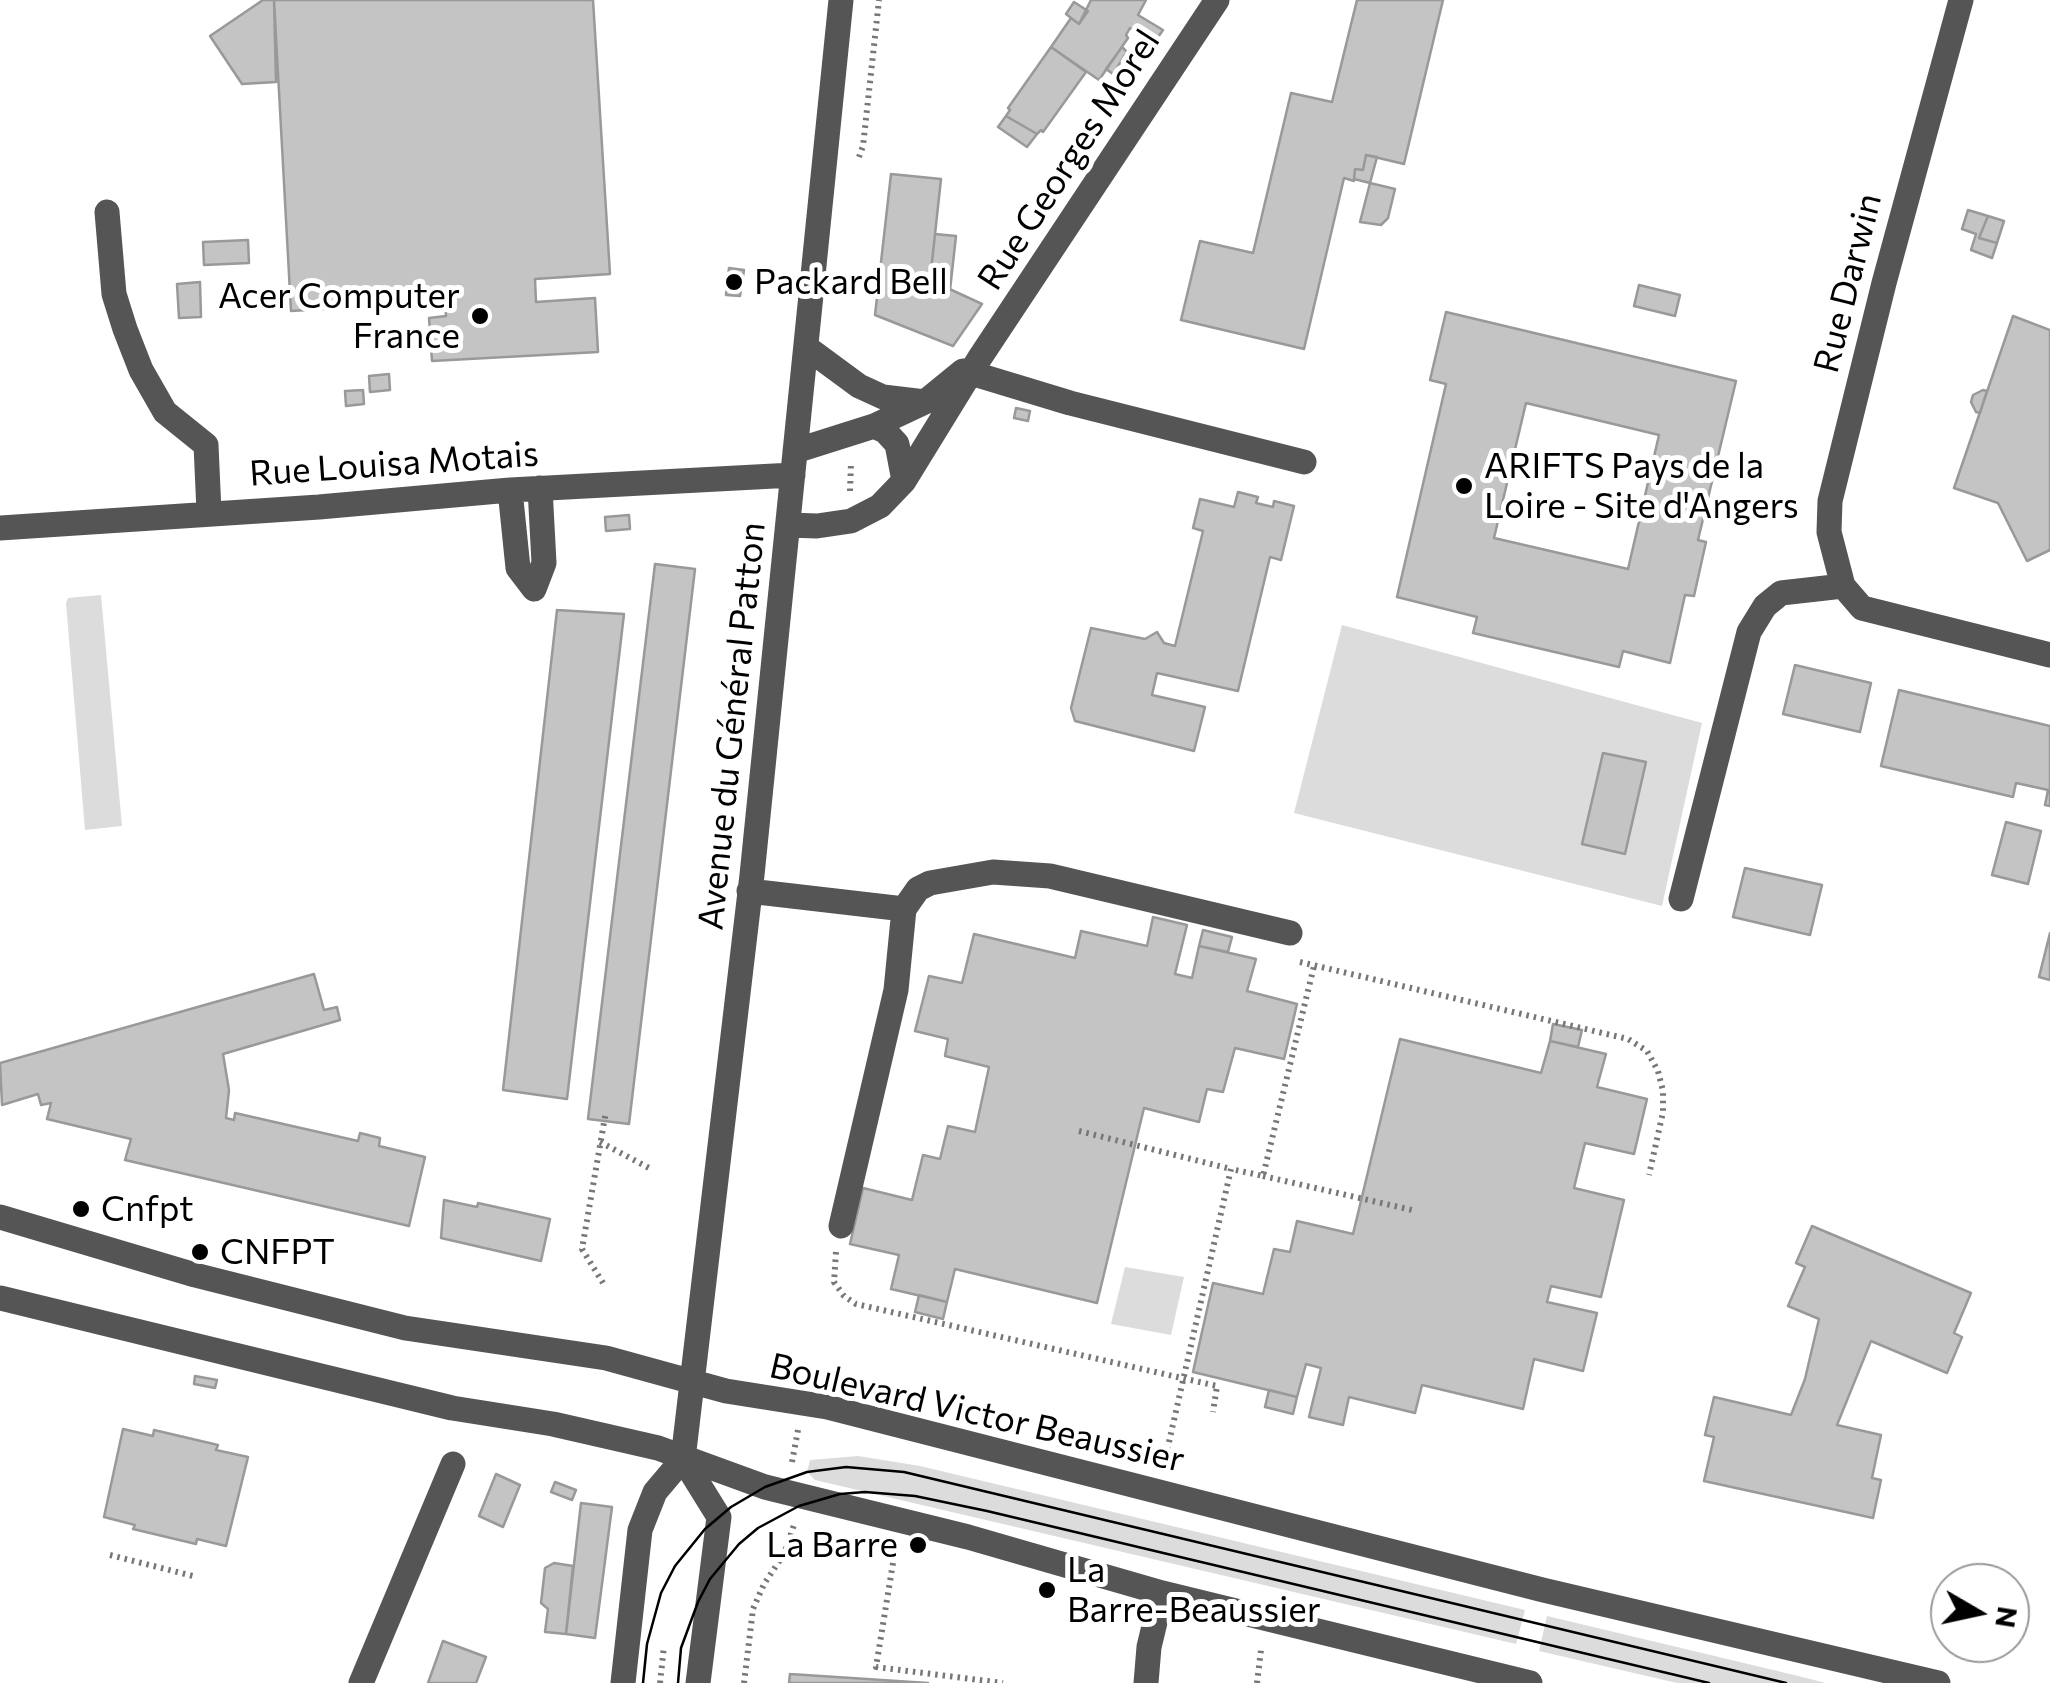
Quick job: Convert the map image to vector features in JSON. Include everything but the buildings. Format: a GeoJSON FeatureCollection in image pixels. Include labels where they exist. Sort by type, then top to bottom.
{"type":"FeatureCollection","features":[{"type":"Feature","properties":{"kind":"street","name":"Avenue du Général Patton"},"geometry":{"type":"LineString","coordinates":[[683,1459],[789,525],[842,0]]}},
{"type":"Feature","properties":{"kind":"street","name":"Rue Georges Morel"},"geometry":{"type":"LineString","coordinates":[[789,525],[851,521],[880,506],[904,481],[975,366],[1217,0]]}},
{"type":"Feature","properties":{"kind":"street","name":"Rue Darwin"},"geometry":{"type":"LineString","coordinates":[[1843,586],[1829,532],[1830,501],[1908,189],[1961,0]]}},
{"type":"Feature","properties":{"kind":"street"},"geometry":{"type":"LineString","coordinates":[[108,212],[114,294],[125,330],[164,412],[206,445],[209,512]]}},
{"type":"Feature","properties":{"kind":"street"},"geometry":{"type":"LineString","coordinates":[[806,347],[882,398],[925,402]]}},
{"type":"Feature","properties":{"kind":"street"},"geometry":{"type":"LineString","coordinates":[[975,366],[1070,403],[1304,462]]}},
{"type":"Feature","properties":{"kind":"street","name":"Rue Georges Morel"},"geometry":{"type":"LineString","coordinates":[[794,463],[925,402],[975,366]]}},
{"type":"Feature","properties":{"kind":"street"},"geometry":{"type":"LineString","coordinates":[[874,426],[897,444],[904,481]]}},
{"type":"Feature","properties":{"kind":"street","name":"Rue Louisa Motais"},"geometry":{"type":"LineString","coordinates":[[0,528],[319,507],[794,463]]}},
{"type":"Feature","properties":{"kind":"street"},"geometry":{"type":"LineString","coordinates":[[510,490],[518,568],[534,589],[544,564],[540,488]]}},
{"type":"Feature","properties":{"kind":"street"},"geometry":{"type":"LineString","coordinates":[[1681,899],[1749,632],[1765,606],[1782,593],[1843,586],[1862,608],[1880,615],[2050,655]]}},
{"type":"Feature","properties":{"kind":"street"},"geometry":{"type":"LineString","coordinates":[[841,1226],[896,990],[904,909],[918,889],[930,883],[993,872],[1050,876],[1290,933]]}},
{"type":"Feature","properties":{"kind":"street"},"geometry":{"type":"LineString","coordinates":[[749,891],[904,909]]}},
{"type":"Feature","properties":{"kind":"street","name":"Boulevard Victor Beaussier"},"geometry":{"type":"LineString","coordinates":[[0,1217],[195,1274],[405,1328],[606,1358],[692,1382],[826,1407],[1543,1590],[1938,1683]]}},
{"type":"Feature","properties":{"kind":"street"},"geometry":{"type":"LineString","coordinates":[[0,1298],[452,1408],[658,1448],[765,1487],[968,1538],[1162,1594],[1530,1683]]}},
{"type":"Feature","properties":{"kind":"street"},"geometry":{"type":"LineString","coordinates":[[623,1683],[640,1530],[655,1492],[683,1459]]}},
{"type":"Feature","properties":{"kind":"street"},"geometry":{"type":"LineString","coordinates":[[683,1459],[718,1517],[698,1683]]}},
{"type":"Feature","properties":{"kind":"street"},"geometry":{"type":"LineString","coordinates":[[360,1683],[453,1464]]}},
{"type":"Feature","properties":{"kind":"street"},"geometry":{"type":"LineString","coordinates":[[1146,1683],[1149,1647],[1162,1594]]}},
{"type":"Feature","properties":{"kind":"path"},"geometry":{"type":"LineString","coordinates":[[857,163],[864,146],[879,0]]}},
{"type":"Feature","properties":{"kind":"path"},"geometry":{"type":"LineString","coordinates":[[850,502],[851,462]]}},
{"type":"Feature","properties":{"kind":"path"},"geometry":{"type":"LineString","coordinates":[[1263,1176],[1314,966],[1628,1039],[1647,1051],[1663,1092],[1663,1112],[1649,1175]]}},
{"type":"Feature","properties":{"kind":"path"},"geometry":{"type":"LineString","coordinates":[[603,1283],[582,1250],[606,1111]]}},
{"type":"Feature","properties":{"kind":"path"},"geometry":{"type":"LineString","coordinates":[[1079,1131],[1412,1210]]}},
{"type":"Feature","properties":{"kind":"path"},"geometry":{"type":"LineString","coordinates":[[600,1142],[651,1169]]}},
{"type":"Feature","properties":{"kind":"path"},"geometry":{"type":"LineString","coordinates":[[1164,1464],[1231,1169]]}},
{"type":"Feature","properties":{"kind":"path"},"geometry":{"type":"LineString","coordinates":[[841,1226],[834,1282],[856,1304],[1217,1386],[1212,1412]]}},
{"type":"Feature","properties":{"kind":"path"},"geometry":{"type":"LineString","coordinates":[[792,1464],[799,1424]]}},
{"type":"Feature","properties":{"kind":"path"},"geometry":{"type":"LineString","coordinates":[[744,1683],[754,1609],[764,1584],[784,1554],[796,1520]]}},
{"type":"Feature","properties":{"kind":"path"},"geometry":{"type":"LineString","coordinates":[[110,1555],[198,1577]]}},
{"type":"Feature","properties":{"kind":"path"},"geometry":{"type":"LineString","coordinates":[[893,1564],[876,1667],[1002,1683]]}},
{"type":"Feature","properties":{"kind":"path"},"geometry":{"type":"LineString","coordinates":[[660,1683],[660,1645],[676,1647]]}},
{"type":"Feature","properties":{"kind":"path"},"geometry":{"type":"LineString","coordinates":[[1258,1683],[1261,1650]]}},
{"type":"Feature","properties":{"kind":"shaded area"},"geometry":{"type":"Polygon","coordinates":[[[101,595],[122,826],[85,830],[66,603],[68,598],[101,595]]]}},
{"type":"Feature","properties":{"kind":"shaded area"},"geometry":{"type":"Polygon","coordinates":[[[1342,625],[1702,723],[1662,906],[1294,813],[1342,625]]]}},
{"type":"Feature","properties":{"kind":"shaded area"},"geometry":{"type":"Polygon","coordinates":[[[1125,1267],[1184,1277],[1171,1335],[1111,1324],[1125,1267]]]}},
{"type":"Feature","properties":{"kind":"shaded area"},"geometry":{"type":"Polygon","coordinates":[[[858,1456],[920,1466],[1525,1610],[1516,1644],[815,1480],[807,1472],[810,1460],[858,1456]]]}},
{"type":"Feature","properties":{"kind":"shaded area"},"geometry":{"type":"Polygon","coordinates":[[[1547,1616],[1826,1683],[1677,1683],[1539,1651],[1547,1616]]]}},
{"type":"Feature","properties":{"kind":"tram line"},"geometry":{"type":"LineString","coordinates":[[643,1683],[647,1644],[661,1593],[675,1566],[705,1529],[731,1507],[765,1487],[807,1472],[846,1467],[904,1472],[1786,1683]]}},
{"type":"Feature","properties":{"kind":"tram line"},"geometry":{"type":"LineString","coordinates":[[678,1683],[681,1648],[698,1602],[710,1579],[739,1544],[758,1528],[799,1506],[840,1494],[865,1492],[915,1496],[987,1511],[1709,1683]]}},
{"type":"Feature","properties":{"kind":"place","name":"Packard Bell"},"geometry":{"type":"Point","coordinates":[734,282]}},
{"type":"Feature","properties":{"kind":"place","name":"Acer Computer France"},"geometry":{"type":"Point","coordinates":[480,316]}},
{"type":"Feature","properties":{"kind":"place","name":"ARIFTS Pays de la Loire - Site d'Angers"},"geometry":{"type":"Point","coordinates":[1464,486]}},
{"type":"Feature","properties":{"kind":"place","name":"Cnfpt"},"geometry":{"type":"Point","coordinates":[81,1209]}},
{"type":"Feature","properties":{"kind":"place","name":"CNFPT"},"geometry":{"type":"Point","coordinates":[200,1252]}},
{"type":"Feature","properties":{"kind":"place","name":"La Barre"},"geometry":{"type":"Point","coordinates":[918,1545]}},
{"type":"Feature","properties":{"kind":"place","name":"La Barre-Beaussier"},"geometry":{"type":"Point","coordinates":[1047,1590]}}]}
